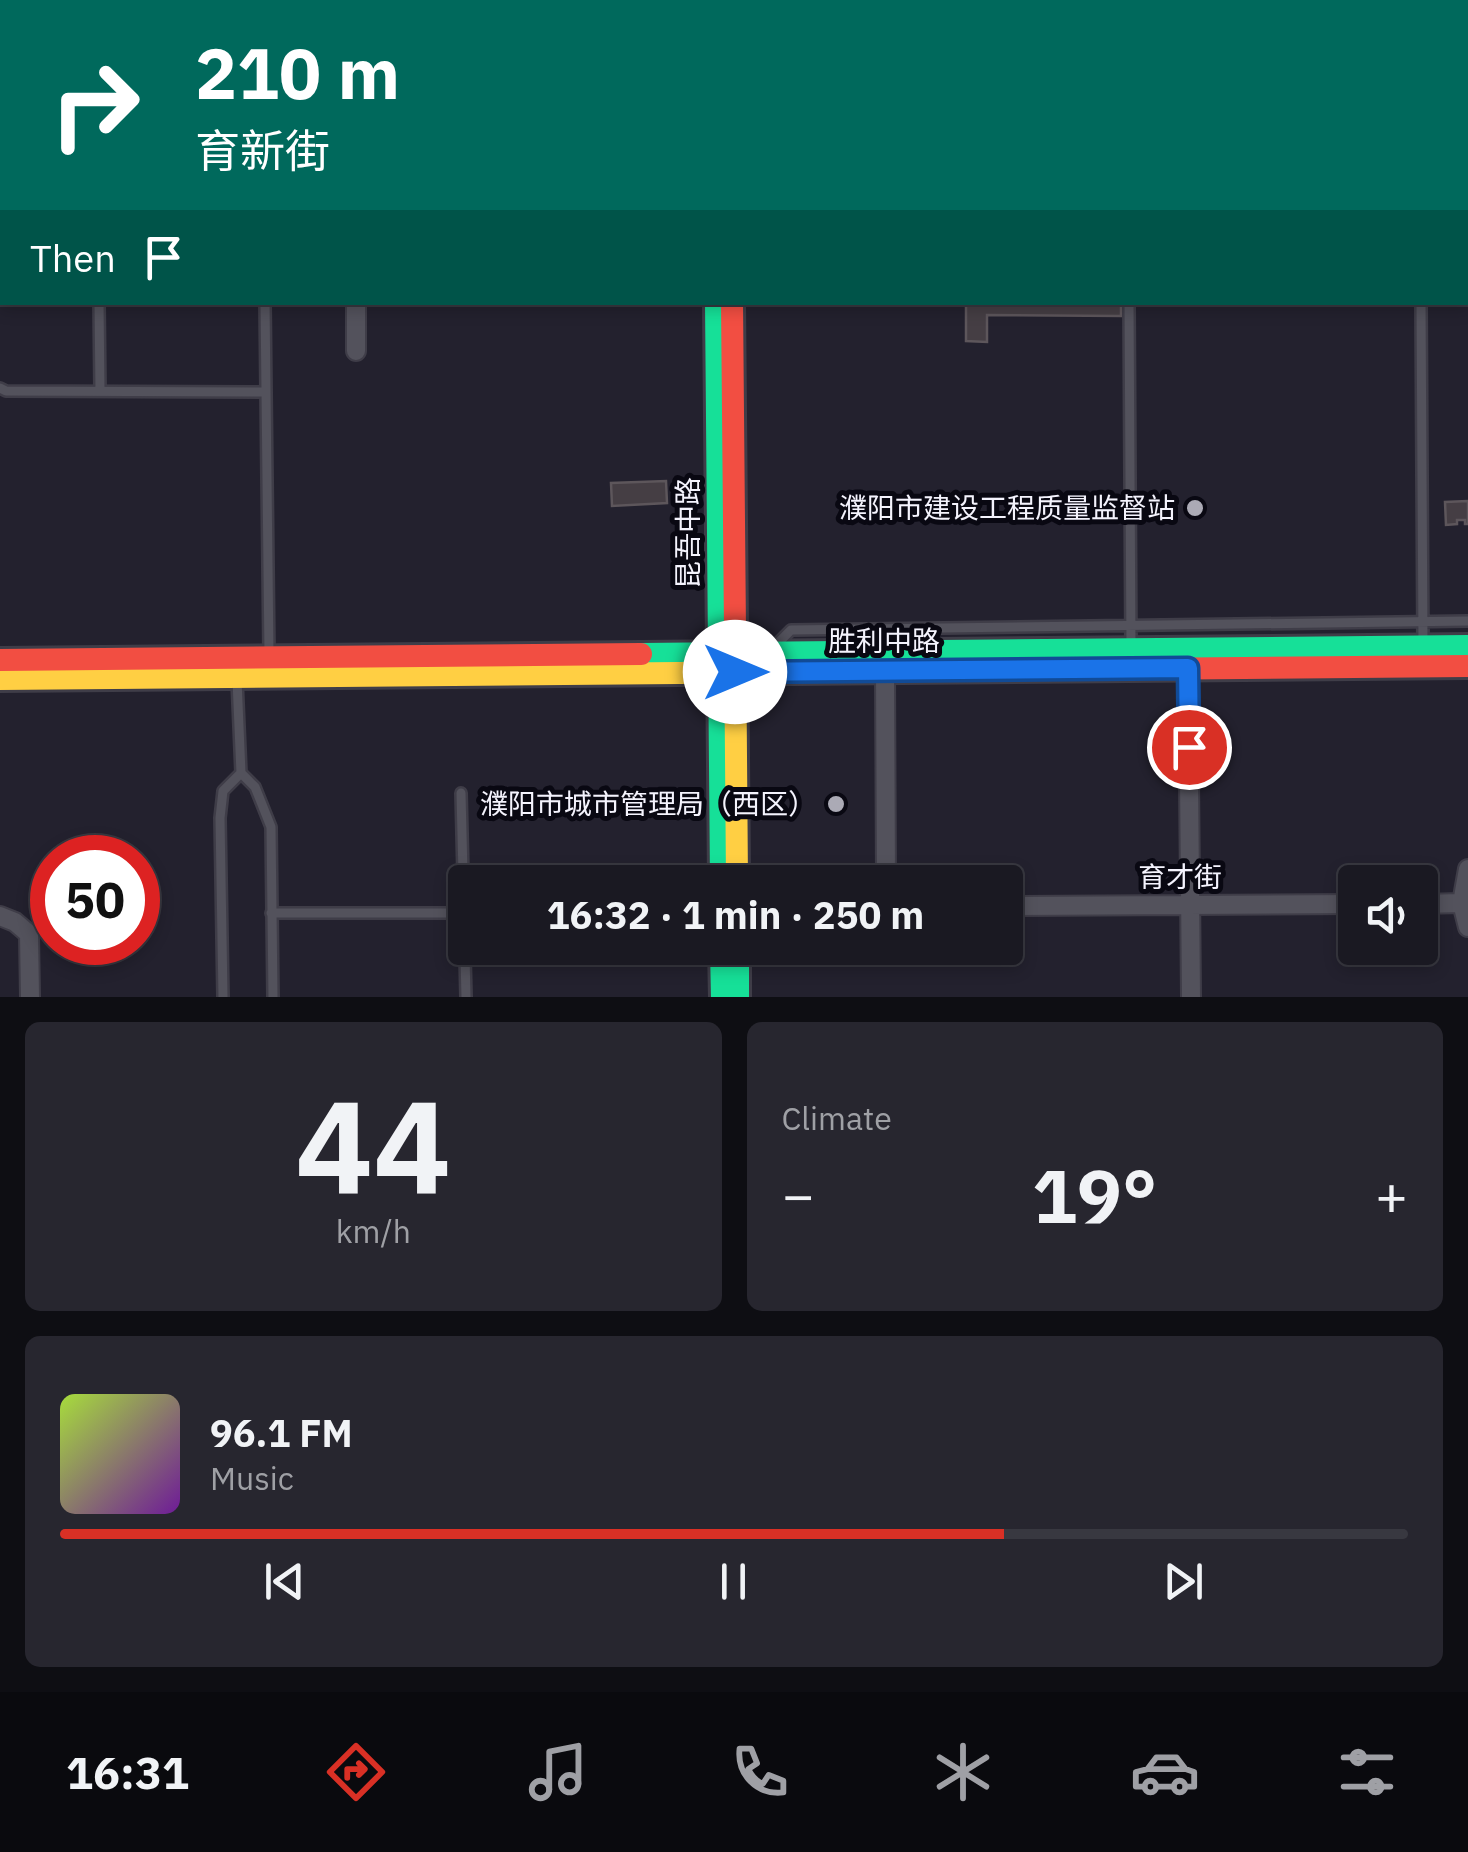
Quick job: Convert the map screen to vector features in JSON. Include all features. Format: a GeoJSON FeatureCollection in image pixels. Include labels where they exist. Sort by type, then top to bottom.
{"type":"FeatureCollection","features":[{"type":"Feature","properties":{"kind":"main road","name":"昆吾中路"},"geometry":{"type":"LineString","coordinates":[[716,305],[736,865]]}},
{"type":"Feature","properties":{"kind":"main road","name":"昆吾中路"},"geometry":{"type":"LineString","coordinates":[[721,865],[732,305]]}},
{"type":"Feature","properties":{"kind":"main road","name":"胜利中路"},"geometry":{"type":"LineString","coordinates":[[0,679],[236,677],[727,663],[769,652],[1130,637],[1468,646]]}},
{"type":"Feature","properties":{"kind":"main road","name":"胜利中路"},"geometry":{"type":"LineString","coordinates":[[0,660],[268,657],[727,663],[885,671],[1468,666]]}},
{"type":"Feature","properties":{"kind":"main road"},"geometry":{"type":"LineString","coordinates":[[721,965],[722,997]]}},
{"type":"Feature","properties":{"kind":"main road"},"geometry":{"type":"LineString","coordinates":[[738,965],[738,997]]}},
{"type":"Feature","properties":{"kind":"street"},"geometry":{"type":"LineString","coordinates":[[356,305],[356,352]]}},
{"type":"Feature","properties":{"kind":"street"},"geometry":{"type":"LineString","coordinates":[[1188,668],[1191,997]]}},
{"type":"Feature","properties":{"kind":"street"},"geometry":{"type":"LineString","coordinates":[[885,671],[886,865]]}},
{"type":"Feature","properties":{"kind":"street"},"geometry":{"type":"LineString","coordinates":[[1468,869],[1462,904],[1468,927]]}},
{"type":"Feature","properties":{"kind":"street","name":"育才街"},"geometry":{"type":"LineString","coordinates":[[1023,906],[1338,904]]}},
{"type":"Feature","properties":{"kind":"street"},"geometry":{"type":"LineString","coordinates":[[1438,904],[1462,904]]}},
{"type":"Feature","properties":{"kind":"street"},"geometry":{"type":"LineString","coordinates":[[0,916],[16,922],[28,934],[30,997]]}},
{"type":"Feature","properties":{"kind":"lane"},"geometry":{"type":"LineString","coordinates":[[99,305],[100,392]]}},
{"type":"Feature","properties":{"kind":"lane"},"geometry":{"type":"LineString","coordinates":[[265,305],[268,657]]}},
{"type":"Feature","properties":{"kind":"lane"},"geometry":{"type":"LineString","coordinates":[[1129,305],[1130,637],[1468,620]]}},
{"type":"Feature","properties":{"kind":"lane"},"geometry":{"type":"LineString","coordinates":[[1421,305],[1423,646]]}},
{"type":"Feature","properties":{"kind":"lane"},"geometry":{"type":"LineString","coordinates":[[0,388],[6,392],[266,392]]}},
{"type":"Feature","properties":{"kind":"lane"},"geometry":{"type":"LineString","coordinates":[[223,997],[220,818],[224,791],[240,773],[236,677]]}},
{"type":"Feature","properties":{"kind":"lane"},"geometry":{"type":"LineString","coordinates":[[240,773],[255,786],[270,827],[272,997]]}},
{"type":"Feature","properties":{"kind":"lane"},"geometry":{"type":"LineString","coordinates":[[461,793],[463,865]]}},
{"type":"Feature","properties":{"kind":"lane"},"geometry":{"type":"LineString","coordinates":[[272,913],[448,913]]}},
{"type":"Feature","properties":{"kind":"lane"},"geometry":{"type":"LineString","coordinates":[[465,965],[466,997]]}},
{"type":"Feature","properties":{"kind":"building"},"geometry":{"type":"Polygon","coordinates":[[[966,305],[1121,305],[1121,316],[987,315],[987,342],[966,341],[966,305]]]}},
{"type":"Feature","properties":{"kind":"building"},"geometry":{"type":"Polygon","coordinates":[[[666,481],[667,503],[612,506],[611,483],[666,481]]]}},
{"type":"Feature","properties":{"kind":"building"},"geometry":{"type":"Polygon","coordinates":[[[1468,501],[1468,524],[1457,520],[1457,524],[1446,525],[1445,502],[1468,501]]]}},
{"type":"Feature","properties":{"kind":"traffic: fast"},"geometry":{"type":"LineString","coordinates":[[716,305],[721,865]]}},
{"type":"Feature","properties":{"kind":"traffic: fast"},"geometry":{"type":"LineString","coordinates":[[641,654],[1468,646]]}},
{"type":"Feature","properties":{"kind":"traffic: fast"},"geometry":{"type":"LineString","coordinates":[[721,965],[722,997]]}},
{"type":"Feature","properties":{"kind":"traffic: fast"},"geometry":{"type":"LineString","coordinates":[[738,965],[738,997]]}},
{"type":"Feature","properties":{"kind":"traffic: slow"},"geometry":{"type":"LineString","coordinates":[[735,631],[737,865]]}},
{"type":"Feature","properties":{"kind":"traffic: slow"},"geometry":{"type":"LineString","coordinates":[[0,679],[791,672]]}},
{"type":"Feature","properties":{"kind":"traffic: jam"},"geometry":{"type":"LineString","coordinates":[[732,305],[735,631]]}},
{"type":"Feature","properties":{"kind":"traffic: jam"},"geometry":{"type":"LineString","coordinates":[[0,660],[641,654]]}},
{"type":"Feature","properties":{"kind":"traffic: jam"},"geometry":{"type":"LineString","coordinates":[[791,672],[1468,666]]}},
{"type":"Feature","properties":{"kind":"place","name":"濮阳市建设工程质量监督站"},"geometry":{"type":"Point","coordinates":[1195,508]}},
{"type":"Feature","properties":{"kind":"place","name":"濮阳市城市管理局（西区）"},"geometry":{"type":"Point","coordinates":[836,804]}},
{"type":"Feature","properties":{"kind":"route"},"geometry":{"type":"LineString","coordinates":[[735,672],[1188,668],[1189,747]]}}]}
